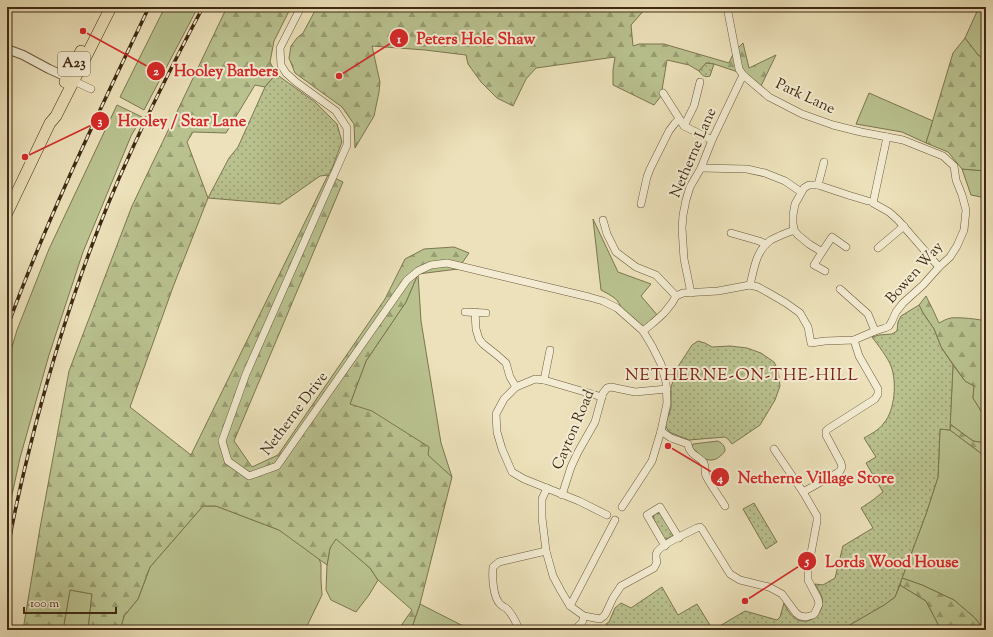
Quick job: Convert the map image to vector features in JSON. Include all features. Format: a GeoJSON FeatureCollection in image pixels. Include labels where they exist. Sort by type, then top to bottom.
{"type":"FeatureCollection","features":[{"type":"Feature","properties":{"kind":"highway","name":"A23"},"geometry":{"type":"LineString","coordinates":[[7,213],[50,123],[51,112],[70,79],[73,66],[94,28],[110,9]]}},
{"type":"Feature","properties":{"kind":"street","name":"Netherne Drive"},"geometry":{"type":"LineString","coordinates":[[301,7],[280,48],[282,65],[286,73],[296,82],[336,111],[347,128],[347,145],[246,374],[222,441],[228,461],[250,476],[277,466],[407,280],[418,271],[431,265],[447,263],[603,301],[617,308],[643,331],[661,364],[666,382],[667,403],[661,431],[652,461],[622,507]]}},
{"type":"Feature","properties":{"kind":"street"},"geometry":{"type":"LineString","coordinates":[[727,7],[739,69],[743,75]]}},
{"type":"Feature","properties":{"kind":"street"},"geometry":{"type":"LineString","coordinates":[[7,49],[23,55],[91,89]]}},
{"type":"Feature","properties":{"kind":"street","name":"Park Lane"},"geometry":{"type":"LineString","coordinates":[[743,75],[769,97],[802,114],[833,125],[861,132],[887,136]]}},
{"type":"Feature","properties":{"kind":"street","name":"Netherne Lane"},"geometry":{"type":"LineString","coordinates":[[691,293],[684,259],[682,228],[683,215],[690,187],[701,168],[712,140],[743,75]]}},
{"type":"Feature","properties":{"kind":"street"},"geometry":{"type":"LineString","coordinates":[[684,126],[694,106],[700,82]]}},
{"type":"Feature","properties":{"kind":"street"},"geometry":{"type":"LineString","coordinates":[[663,93],[684,126],[712,140]]}},
{"type":"Feature","properties":{"kind":"street"},"geometry":{"type":"LineString","coordinates":[[641,204],[650,169],[669,131],[679,119]]}},
{"type":"Feature","properties":{"kind":"street"},"geometry":{"type":"LineString","coordinates":[[887,136],[873,203],[889,212],[904,226],[939,267]]}},
{"type":"Feature","properties":{"kind":"street","name":"Bowen Way"},"geometry":{"type":"LineString","coordinates":[[750,285],[769,293],[800,313],[808,327],[811,343],[854,340],[889,326],[896,312],[903,303],[924,285],[957,246],[964,230],[966,210],[956,180],[954,166],[943,156],[904,140],[887,136]]}},
{"type":"Feature","properties":{"kind":"street"},"geometry":{"type":"LineString","coordinates":[[818,185],[824,162]]}},
{"type":"Feature","properties":{"kind":"street"},"geometry":{"type":"LineString","coordinates":[[701,168],[747,169],[765,173],[785,181],[801,192]]}},
{"type":"Feature","properties":{"kind":"street"},"geometry":{"type":"LineString","coordinates":[[822,252],[798,236],[794,230],[793,223],[795,204],[804,188],[809,185],[818,185],[868,201]]}},
{"type":"Feature","properties":{"kind":"street"},"geometry":{"type":"LineString","coordinates":[[603,220],[607,234],[616,252],[636,267],[656,275],[676,296]]}},
{"type":"Feature","properties":{"kind":"street"},"geometry":{"type":"LineString","coordinates":[[878,248],[904,226]]}},
{"type":"Feature","properties":{"kind":"street"},"geometry":{"type":"LineString","coordinates":[[643,331],[664,313],[676,296],[683,293],[718,291],[750,285],[760,251],[771,240],[794,230]]}},
{"type":"Feature","properties":{"kind":"street"},"geometry":{"type":"LineString","coordinates":[[731,233],[766,244]]}},
{"type":"Feature","properties":{"kind":"street"},"geometry":{"type":"LineString","coordinates":[[825,271],[814,265],[832,237],[846,247]]}},
{"type":"Feature","properties":{"kind":"street"},"geometry":{"type":"LineString","coordinates":[[840,289],[868,314],[875,331]]}},
{"type":"Feature","properties":{"kind":"street"},"geometry":{"type":"LineString","coordinates":[[465,312],[486,313]]}},
{"type":"Feature","properties":{"kind":"street"},"geometry":{"type":"LineString","coordinates":[[476,312],[476,329],[479,339],[506,363],[510,377],[516,387]]}},
{"type":"Feature","properties":{"kind":"street"},"geometry":{"type":"LineString","coordinates":[[803,492],[837,473],[842,467],[826,435],[826,431],[875,399],[878,394],[878,389],[859,356],[854,340]]}},
{"type":"Feature","properties":{"kind":"street"},"geometry":{"type":"LineString","coordinates":[[544,380],[550,350]]}},
{"type":"Feature","properties":{"kind":"street"},"geometry":{"type":"LineString","coordinates":[[602,398],[544,380],[535,379],[516,387],[504,399],[496,414],[497,432],[510,474],[579,501],[607,515]]}},
{"type":"Feature","properties":{"kind":"street","name":"Cayton Road"},"geometry":{"type":"LineString","coordinates":[[562,495],[571,467],[595,422],[605,390],[611,387],[634,392],[667,389]]}},
{"type":"Feature","properties":{"kind":"street"},"geometry":{"type":"LineString","coordinates":[[661,431],[671,438],[688,444],[688,449],[704,464],[704,472],[725,506]]}},
{"type":"Feature","properties":{"kind":"street"},"geometry":{"type":"LineString","coordinates":[[574,630],[582,623],[584,616],[600,618],[604,616],[621,586],[654,568],[657,562],[657,551],[697,528],[702,529],[730,574],[740,580],[769,588],[782,594],[800,616],[806,617],[813,615],[818,607],[818,599],[808,580],[808,569],[818,521],[817,516],[774,449]]}},
{"type":"Feature","properties":{"kind":"street","name":"Cayton Road"},"geometry":{"type":"LineString","coordinates":[[546,488],[542,499],[542,518],[546,551],[553,576],[560,591],[570,606],[584,616]]}},
{"type":"Feature","properties":{"kind":"street"},"geometry":{"type":"LineString","coordinates":[[665,546],[647,514],[660,507],[678,538]]}},
{"type":"Feature","properties":{"kind":"street"},"geometry":{"type":"LineString","coordinates":[[570,606],[615,520]]}},
{"type":"Feature","properties":{"kind":"street"},"geometry":{"type":"LineString","coordinates":[[518,627],[507,609],[496,599],[492,575],[493,567],[499,562],[546,551]]}},
{"type":"Feature","properties":{"kind":"green space"},"geometry":{"type":"Polygon","coordinates":[[[165,7],[198,7],[144,110],[120,97],[165,7]]]}},
{"type":"Feature","properties":{"kind":"green space"},"geometry":{"type":"Polygon","coordinates":[[[227,7],[291,7],[274,41],[270,62],[276,74],[265,87],[255,85],[226,133],[193,132],[187,142],[208,198],[173,287],[130,407],[191,455],[328,175],[343,182],[234,441],[252,467],[278,455],[385,299],[405,259],[424,249],[454,247],[469,253],[458,269],[418,274],[406,302],[366,361],[350,404],[372,411],[429,447],[428,455],[452,477],[420,604],[411,630],[398,630],[412,610],[378,580],[370,568],[336,539],[330,548],[327,565],[279,530],[216,506],[203,506],[150,567],[138,599],[124,616],[120,630],[88,630],[92,594],[70,590],[63,630],[23,630],[69,371],[132,206],[227,7]]]}},
{"type":"Feature","properties":{"kind":"green space"},"geometry":{"type":"Polygon","coordinates":[[[317,7],[647,7],[631,25],[633,46],[639,44],[664,44],[729,63],[734,52],[743,43],[749,68],[776,55],[761,86],[741,73],[714,64],[706,63],[699,71],[689,65],[667,60],[661,96],[654,105],[613,85],[615,57],[536,68],[526,79],[513,106],[497,98],[481,82],[468,64],[466,55],[372,46],[380,82],[379,92],[374,116],[355,148],[354,124],[342,107],[295,73],[289,58],[291,46],[303,33],[317,7]]]}},
{"type":"Feature","properties":{"kind":"green space"},"geometry":{"type":"Polygon","coordinates":[[[979,7],[986,7],[986,60],[978,55],[965,38],[979,7]]]}},
{"type":"Feature","properties":{"kind":"green space"},"geometry":{"type":"Polygon","coordinates":[[[965,38],[978,55],[986,60],[986,171],[962,169],[948,152],[926,143],[953,53],[965,38]]]}},
{"type":"Feature","properties":{"kind":"green space"},"geometry":{"type":"Polygon","coordinates":[[[706,63],[714,64],[710,76],[708,77],[703,76],[699,71],[706,63]]]}},
{"type":"Feature","properties":{"kind":"green space"},"geometry":{"type":"Polygon","coordinates":[[[276,74],[315,102],[337,124],[342,142],[331,171],[328,175],[320,176],[280,204],[208,198],[229,158],[238,147],[265,87],[276,74]]]}},
{"type":"Feature","properties":{"kind":"green space"},"geometry":{"type":"Polygon","coordinates":[[[869,93],[933,121],[926,143],[902,132],[856,124],[869,93]]]}},
{"type":"Feature","properties":{"kind":"green space"},"geometry":{"type":"Polygon","coordinates":[[[117,105],[142,117],[131,136],[83,252],[49,355],[20,458],[7,518],[7,364],[17,330],[49,249],[117,105]]]}},
{"type":"Feature","properties":{"kind":"green space"},"geometry":{"type":"Polygon","coordinates":[[[962,169],[986,171],[986,198],[971,195],[962,169]]]}},
{"type":"Feature","properties":{"kind":"green space"},"geometry":{"type":"Polygon","coordinates":[[[593,219],[618,272],[651,284],[641,296],[658,316],[643,331],[622,312],[615,298],[601,290],[593,219]]]}},
{"type":"Feature","properties":{"kind":"green space"},"geometry":{"type":"Polygon","coordinates":[[[418,274],[421,321],[441,443],[452,477],[427,455],[350,404],[366,361],[406,302],[418,274]]]}},
{"type":"Feature","properties":{"kind":"green space"},"geometry":{"type":"Polygon","coordinates":[[[926,296],[939,323],[951,318],[968,318],[986,321],[986,419],[973,398],[974,386],[965,381],[941,347],[934,329],[919,305],[926,296]]]}},
{"type":"Feature","properties":{"kind":"green space"},"geometry":{"type":"Polygon","coordinates":[[[919,305],[934,329],[941,347],[953,365],[950,430],[940,429],[938,477],[895,597],[841,630],[713,630],[745,611],[777,620],[780,617],[784,603],[796,619],[808,621],[813,619],[819,612],[822,603],[820,592],[815,584],[823,585],[835,578],[843,546],[873,528],[861,508],[883,492],[866,463],[876,457],[864,438],[880,428],[888,417],[893,403],[894,380],[891,366],[872,337],[892,334],[897,331],[898,322],[901,316],[919,305]]]}},
{"type":"Feature","properties":{"kind":"green space"},"geometry":{"type":"Polygon","coordinates":[[[698,341],[712,347],[730,346],[747,348],[761,353],[774,362],[778,370],[780,386],[775,400],[760,425],[732,444],[725,437],[689,440],[669,432],[665,425],[671,408],[671,387],[679,365],[692,345],[698,341]]]}},
{"type":"Feature","properties":{"kind":"green space"},"geometry":{"type":"Polygon","coordinates":[[[953,365],[965,381],[974,386],[973,398],[986,419],[985,443],[973,441],[950,424],[953,365]]]}},
{"type":"Feature","properties":{"kind":"green space"},"geometry":{"type":"Polygon","coordinates":[[[950,424],[973,441],[985,443],[986,441],[986,457],[950,430],[950,424]]]}},
{"type":"Feature","properties":{"kind":"green space"},"geometry":{"type":"Polygon","coordinates":[[[940,429],[950,430],[986,457],[986,630],[984,630],[975,618],[954,600],[922,585],[902,578],[938,477],[940,429]]]}},
{"type":"Feature","properties":{"kind":"green space"},"geometry":{"type":"Polygon","coordinates":[[[718,441],[723,445],[725,451],[716,459],[708,460],[691,449],[693,444],[718,441]]]}},
{"type":"Feature","properties":{"kind":"green space"},"geometry":{"type":"Polygon","coordinates":[[[754,503],[777,542],[766,549],[743,509],[754,503]]]}},
{"type":"Feature","properties":{"kind":"green space"},"geometry":{"type":"Polygon","coordinates":[[[203,506],[216,506],[279,530],[317,553],[321,564],[322,595],[305,630],[120,630],[124,616],[138,599],[150,567],[203,506]]]}},
{"type":"Feature","properties":{"kind":"green space"},"geometry":{"type":"Polygon","coordinates":[[[656,513],[661,514],[673,535],[665,540],[653,518],[656,513]]]}},
{"type":"Feature","properties":{"kind":"green space"},"geometry":{"type":"Polygon","coordinates":[[[336,538],[370,568],[378,580],[356,612],[331,600],[326,590],[327,565],[330,548],[336,538]]]}},
{"type":"Feature","properties":{"kind":"green space"},"geometry":{"type":"Polygon","coordinates":[[[902,578],[922,585],[954,600],[975,618],[984,630],[939,630],[938,624],[926,601],[900,585],[902,578]]]}},
{"type":"Feature","properties":{"kind":"green space"},"geometry":{"type":"Polygon","coordinates":[[[900,585],[926,601],[938,624],[939,630],[841,630],[895,597],[900,585]]]}},
{"type":"Feature","properties":{"kind":"green space"},"geometry":{"type":"Polygon","coordinates":[[[662,587],[678,615],[697,604],[713,630],[617,630],[606,624],[609,622],[615,608],[621,603],[631,608],[662,587]]]}},
{"type":"Feature","properties":{"kind":"green space"},"geometry":{"type":"Polygon","coordinates":[[[70,590],[92,594],[88,630],[63,630],[70,590]]]}},
{"type":"Feature","properties":{"kind":"green space"},"geometry":{"type":"Polygon","coordinates":[[[420,604],[471,630],[411,630],[420,604]]]}},
{"type":"Feature","properties":{"kind":"railway"},"geometry":{"type":"LineString","coordinates":[[7,328],[56,206],[149,7]]}},
{"type":"Feature","properties":{"kind":"railway"},"geometry":{"type":"LineString","coordinates":[[7,554],[20,490],[44,393],[88,256],[114,189],[138,137],[203,7]]}},
{"type":"Feature","properties":{"kind":"place","name":"Hooley Barbers"},"geometry":{"type":"Point","coordinates":[83,31]}},
{"type":"Feature","properties":{"kind":"place","name":"Peters Hole Shaw"},"geometry":{"type":"Point","coordinates":[339,76]}},
{"type":"Feature","properties":{"kind":"place","name":"Hooley / Star Lane"},"geometry":{"type":"Point","coordinates":[25,157]}},
{"type":"Feature","properties":{"kind":"place","name":"Netherne Village Store"},"geometry":{"type":"Point","coordinates":[668,446]}},
{"type":"Feature","properties":{"kind":"place","name":"Lords Wood House"},"geometry":{"type":"Point","coordinates":[745,601]}},
{"type":"Feature","properties":{"kind":"district","name":"NETHERNE-ON-THE-HILL"},"geometry":{"type":"Point","coordinates":[742,376]}}]}
